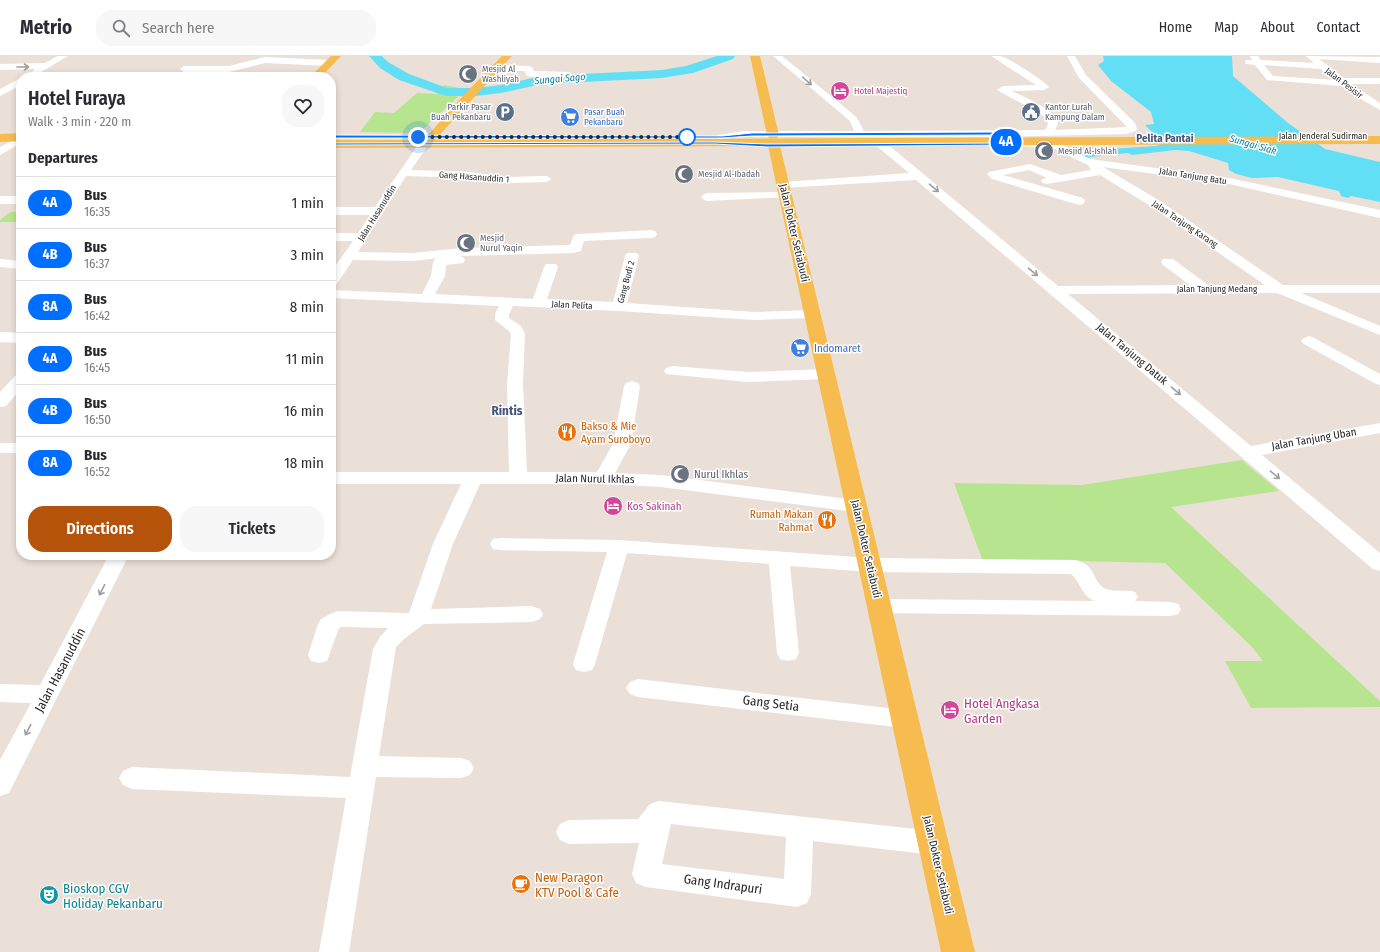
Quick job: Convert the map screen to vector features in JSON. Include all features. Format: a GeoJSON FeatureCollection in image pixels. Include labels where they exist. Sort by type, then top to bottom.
{"type":"FeatureCollection","features":[{"type":"Feature","properties":{"kind":"main road"},"geometry":{"type":"LineString","coordinates":[[428,141],[508,56]]}},
{"type":"Feature","properties":{"kind":"main road","name":"Jalan Dokter Setiabudi"},"geometry":{"type":"LineString","coordinates":[[755,56],[764,140],[785,190],[958,952]]}},
{"type":"Feature","properties":{"kind":"main road"},"geometry":{"type":"LineString","coordinates":[[320,72],[332,59]]}},
{"type":"Feature","properties":{"kind":"main road","name":"Jalan Jenderal Sudirman"},"geometry":{"type":"LineString","coordinates":[[336,136],[428,141]]}},
{"type":"Feature","properties":{"kind":"main road","name":"Jalan Jenderal Sudirman"},"geometry":{"type":"LineString","coordinates":[[764,140],[1380,136]]}},
{"type":"Feature","properties":{"kind":"main road"},"geometry":{"type":"LineString","coordinates":[[0,138],[14,142]]}},
{"type":"Feature","properties":{"kind":"main road","name":"Jalan Jenderal Sudirman"},"geometry":{"type":"LineString","coordinates":[[336,144],[428,141],[1380,140]]}},
{"type":"Feature","properties":{"kind":"street"},"geometry":{"type":"LineString","coordinates":[[36,72],[64,56]]}},
{"type":"Feature","properties":{"kind":"street"},"geometry":{"type":"LineString","coordinates":[[777,56],[854,120],[860,134]]}},
{"type":"Feature","properties":{"kind":"street"},"geometry":{"type":"LineString","coordinates":[[997,56],[1036,80],[1044,87],[1002,90],[1049,115],[1053,121],[1049,132]]}},
{"type":"Feature","properties":{"kind":"street"},"geometry":{"type":"LineString","coordinates":[[726,140],[764,140],[860,134],[999,134],[1126,131],[1133,128],[1082,76],[1071,56]]}},
{"type":"Feature","properties":{"kind":"street"},"geometry":{"type":"LineString","coordinates":[[1244,56],[1247,61],[1256,60],[1341,69]]}},
{"type":"Feature","properties":{"kind":"street","name":"Jalan Pesisir"},"geometry":{"type":"LineString","coordinates":[[1310,56],[1360,95],[1380,107]]}},
{"type":"Feature","properties":{"kind":"street"},"geometry":{"type":"LineString","coordinates":[[1317,56],[1358,57],[1380,60]]}},
{"type":"Feature","properties":{"kind":"street"},"geometry":{"type":"LineString","coordinates":[[234,67],[209,60],[184,69],[229,69],[265,60],[332,59]]}},
{"type":"Feature","properties":{"kind":"street"},"geometry":{"type":"LineString","coordinates":[[1256,60],[1267,76],[1272,78],[1343,82],[1380,81]]}},
{"type":"Feature","properties":{"kind":"street"},"geometry":{"type":"LineString","coordinates":[[0,67],[46,66]]}},
{"type":"Feature","properties":{"kind":"street"},"geometry":{"type":"LineString","coordinates":[[497,68],[528,69],[530,70],[529,73],[531,74],[569,75]]}},
{"type":"Feature","properties":{"kind":"street"},"geometry":{"type":"LineString","coordinates":[[0,93],[16,84]]}},
{"type":"Feature","properties":{"kind":"street"},"geometry":{"type":"LineString","coordinates":[[1360,95],[1380,95]]}},
{"type":"Feature","properties":{"kind":"street"},"geometry":{"type":"LineString","coordinates":[[999,134],[1008,144]]}},
{"type":"Feature","properties":{"kind":"street","name":"Jalan Tanjung Batu"},"geometry":{"type":"LineString","coordinates":[[764,140],[882,145],[1046,144],[1057,146],[1084,160],[1229,181],[1380,214]]}},
{"type":"Feature","properties":{"kind":"street","name":"Jalan Hasanuddin"},"geometry":{"type":"LineString","coordinates":[[336,275],[350,256],[402,173],[428,141]]}},
{"type":"Feature","properties":{"kind":"street"},"geometry":{"type":"LineString","coordinates":[[0,152],[14,142]]}},
{"type":"Feature","properties":{"kind":"street","name":"Jalan Tanjung Datuk"},"geometry":{"type":"LineString","coordinates":[[882,145],[1380,564]]}},
{"type":"Feature","properties":{"kind":"street","name":"Jalan Tanjung Karang"},"geometry":{"type":"LineString","coordinates":[[1084,160],[1156,204],[1281,290]]}},
{"type":"Feature","properties":{"kind":"street"},"geometry":{"type":"LineString","coordinates":[[1058,178],[1030,167],[993,174],[1027,186],[1079,201]]}},
{"type":"Feature","properties":{"kind":"street"},"geometry":{"type":"LineString","coordinates":[[1027,186],[1058,178],[1102,171]]}},
{"type":"Feature","properties":{"kind":"street","name":"Gang Hasanuddin 1"},"geometry":{"type":"LineString","coordinates":[[402,173],[470,175],[499,179],[545,179]]}},
{"type":"Feature","properties":{"kind":"street"},"geometry":{"type":"LineString","coordinates":[[707,197],[920,176]]}},
{"type":"Feature","properties":{"kind":"street"},"geometry":{"type":"LineString","coordinates":[[0,200],[16,200]]}},
{"type":"Feature","properties":{"kind":"street"},"geometry":{"type":"LineString","coordinates":[[336,211],[377,211]]}},
{"type":"Feature","properties":{"kind":"street"},"geometry":{"type":"LineString","coordinates":[[350,256],[410,257],[462,252],[573,249],[576,248],[578,238],[651,234]]}},
{"type":"Feature","properties":{"kind":"street"},"geometry":{"type":"LineString","coordinates":[[336,237],[362,237]]}},
{"type":"Feature","properties":{"kind":"street","name":"Gang Budi 2"},"geometry":{"type":"LineString","coordinates":[[619,307],[632,256]]}},
{"type":"Feature","properties":{"kind":"street"},"geometry":{"type":"LineString","coordinates":[[427,298],[438,276],[440,262],[464,260]]}},
{"type":"Feature","properties":{"kind":"street"},"geometry":{"type":"LineString","coordinates":[[1168,262],[1204,289]]}},
{"type":"Feature","properties":{"kind":"street"},"geometry":{"type":"LineString","coordinates":[[2,264],[16,265]]}},
{"type":"Feature","properties":{"kind":"street"},"geometry":{"type":"LineString","coordinates":[[539,303],[551,267]]}},
{"type":"Feature","properties":{"kind":"street","name":"Jalan Tanjung Medang"},"geometry":{"type":"LineString","coordinates":[[1055,290],[1380,289]]}},
{"type":"Feature","properties":{"kind":"street"},"geometry":{"type":"LineString","coordinates":[[1281,290],[1380,331]]}},
{"type":"Feature","properties":{"kind":"street","name":"Jalan Pelita"},"geometry":{"type":"LineString","coordinates":[[336,294],[619,307],[755,316],[813,314]]}},
{"type":"Feature","properties":{"kind":"street"},"geometry":{"type":"LineString","coordinates":[[508,302],[502,314],[502,320],[516,329],[518,334],[515,384],[518,479]]}},
{"type":"Feature","properties":{"kind":"street"},"geometry":{"type":"LineString","coordinates":[[0,337],[16,338]]}},
{"type":"Feature","properties":{"kind":"street"},"geometry":{"type":"LineString","coordinates":[[1309,341],[1380,380]]}},
{"type":"Feature","properties":{"kind":"street"},"geometry":{"type":"LineString","coordinates":[[672,372],[748,377],[826,374]]}},
{"type":"Feature","properties":{"kind":"street"},"geometry":{"type":"LineString","coordinates":[[0,402],[16,384]]}},
{"type":"Feature","properties":{"kind":"street"},"geometry":{"type":"LineString","coordinates":[[603,478],[622,444],[632,386]]}},
{"type":"Feature","properties":{"kind":"street","name":"Jalan Tanjung Uban"},"geometry":{"type":"LineString","coordinates":[[1248,452],[1377,431]]}},
{"type":"Feature","properties":{"kind":"street"},"geometry":{"type":"LineString","coordinates":[[0,448],[16,448]]}},
{"type":"Feature","properties":{"kind":"street","name":"Jalan Nurul Ikhlas"},"geometry":{"type":"LineString","coordinates":[[336,478],[603,478],[660,480],[856,506]]}},
{"type":"Feature","properties":{"kind":"street"},"geometry":{"type":"LineString","coordinates":[[334,952],[384,649],[393,635],[416,619],[443,544],[473,478]]}},
{"type":"Feature","properties":{"kind":"street"},"geometry":{"type":"LineString","coordinates":[[500,544],[619,546],[870,565],[1076,567],[1084,573],[1092,589],[1097,594],[1127,597]]}},
{"type":"Feature","properties":{"kind":"street"},"geometry":{"type":"LineString","coordinates":[[584,664],[619,546]]}},
{"type":"Feature","properties":{"kind":"street"},"geometry":{"type":"LineString","coordinates":[[779,559],[788,653]]}},
{"type":"Feature","properties":{"kind":"street","name":"Jalan Hasanuddin"},"geometry":{"type":"LineString","coordinates":[[0,785],[116,560]]}},
{"type":"Feature","properties":{"kind":"street"},"geometry":{"type":"LineString","coordinates":[[879,606],[1170,609]]}},
{"type":"Feature","properties":{"kind":"street"},"geometry":{"type":"LineString","coordinates":[[318,655],[329,624],[338,618],[416,619],[532,614]]}},
{"type":"Feature","properties":{"kind":"street","name":"Gang Setia"},"geometry":{"type":"LineString","coordinates":[[638,688],[905,719]]}},
{"type":"Feature","properties":{"kind":"street"},"geometry":{"type":"LineString","coordinates":[[0,693],[47,694]]}},
{"type":"Feature","properties":{"kind":"street"},"geometry":{"type":"LineString","coordinates":[[132,778],[362,777],[461,768]]}},
{"type":"Feature","properties":{"kind":"street"},"geometry":{"type":"LineString","coordinates":[[569,832],[641,830],[649,827],[659,812],[934,842]]}},
{"type":"Feature","properties":{"kind":"street","name":"Gang Indrapuri"},"geometry":{"type":"LineString","coordinates":[[659,812],[646,874],[797,894],[800,828]]}},
{"type":"Feature","properties":{"kind":"green space"},"geometry":{"type":"Polygon","coordinates":[[[444,85],[466,89],[419,133],[360,132],[375,112],[394,113],[417,93],[437,94],[444,85]]]}},
{"type":"Feature","properties":{"kind":"green space"},"geometry":{"type":"Polygon","coordinates":[[[10,212],[16,212],[16,222],[0,222],[0,220],[10,212]]]}},
{"type":"Feature","properties":{"kind":"green space"},"geometry":{"type":"Polygon","coordinates":[[[1242,460],[1279,491],[1171,507],[1380,701],[1380,707],[1251,708],[1225,661],[1263,661],[1253,648],[1165,563],[982,559],[954,483],[1082,485],[1242,460]]]}},
{"type":"Feature","properties":{"kind":"water","name":"Sungai Siak"},"geometry":{"type":"Polygon","coordinates":[[[1103,56],[1232,56],[1233,76],[1288,123],[1325,149],[1380,162],[1380,202],[1351,196],[1348,198],[1341,196],[1339,191],[1278,177],[1252,178],[1236,174],[1229,170],[1228,163],[1189,151],[1175,150],[1132,155],[1128,153],[1082,158],[1076,154],[1095,150],[1156,146],[1166,143],[1165,138],[1152,132],[1145,125],[1154,124],[1151,112],[1111,81],[1098,65],[1104,61],[1103,56]]]}},
{"type":"Feature","properties":{"kind":"waterway","name":"Sungai Sago"},"geometry":{"type":"LineString","coordinates":[[375,56],[384,65],[404,77],[446,92],[476,92],[501,89],[542,80],[662,74],[688,70],[729,56]]}},
{"type":"Feature","properties":{"kind":"bus line","name":"4A"},"geometry":{"type":"LineString","coordinates":[[336,137],[722,137],[752,134],[999,134],[1008,144],[767,146],[729,143],[336,144]]}},
{"type":"Feature","properties":{"kind":"place","name":"Mesjid Al Washliyah"},"geometry":{"type":"Point","coordinates":[468,74]}},
{"type":"Feature","properties":{"kind":"place","name":"Hotel Majestiq"},"geometry":{"type":"Point","coordinates":[840,91]}},
{"type":"Feature","properties":{"kind":"place","name":"Parkir Pasar Buah Pekanbaru"},"geometry":{"type":"Point","coordinates":[505,112]}},
{"type":"Feature","properties":{"kind":"place","name":"Kantor Lurah Kampung Dalam"},"geometry":{"type":"Point","coordinates":[1031,112]}},
{"type":"Feature","properties":{"kind":"place","name":"Pasar Buah Pekanbaru"},"geometry":{"type":"Point","coordinates":[570,117]}},
{"type":"Feature","properties":{"kind":"place","name":"Mesjid Al-Ishlah"},"geometry":{"type":"Point","coordinates":[1044,151]}},
{"type":"Feature","properties":{"kind":"place","name":"Mesjid Al-Ibadah"},"geometry":{"type":"Point","coordinates":[684,174]}},
{"type":"Feature","properties":{"kind":"place","name":"Mesjid Nurul Yaqin"},"geometry":{"type":"Point","coordinates":[466,243]}},
{"type":"Feature","properties":{"kind":"place","name":"Indomaret"},"geometry":{"type":"Point","coordinates":[800,348]}},
{"type":"Feature","properties":{"kind":"place","name":"Bakso & Mie Ayam Suroboyo"},"geometry":{"type":"Point","coordinates":[567,432]}},
{"type":"Feature","properties":{"kind":"place","name":"Nurul Ikhlas"},"geometry":{"type":"Point","coordinates":[680,474]}},
{"type":"Feature","properties":{"kind":"place","name":"Kos Sakinah"},"geometry":{"type":"Point","coordinates":[613,506]}},
{"type":"Feature","properties":{"kind":"place","name":"Rumah Makan Rahmat"},"geometry":{"type":"Point","coordinates":[827,520]}},
{"type":"Feature","properties":{"kind":"place","name":"Hotel Angkasa Garden"},"geometry":{"type":"Point","coordinates":[950,710]}},
{"type":"Feature","properties":{"kind":"place","name":"New Paragon KTV Pool & Cafe"},"geometry":{"type":"Point","coordinates":[521,884]}},
{"type":"Feature","properties":{"kind":"place","name":"Bioskop CGV Holiday Pekanbaru"},"geometry":{"type":"Point","coordinates":[49,895]}},
{"type":"Feature","properties":{"kind":"district","name":"Pelita Pantai"},"geometry":{"type":"Point","coordinates":[1165,138]}},
{"type":"Feature","properties":{"kind":"district","name":"Rintis"},"geometry":{"type":"Point","coordinates":[507,410]}},
{"type":"Feature","properties":{"kind":"route"},"geometry":{"type":"LineString","coordinates":[[418,137],[521,136],[691,137],[687,137]]}}]}
